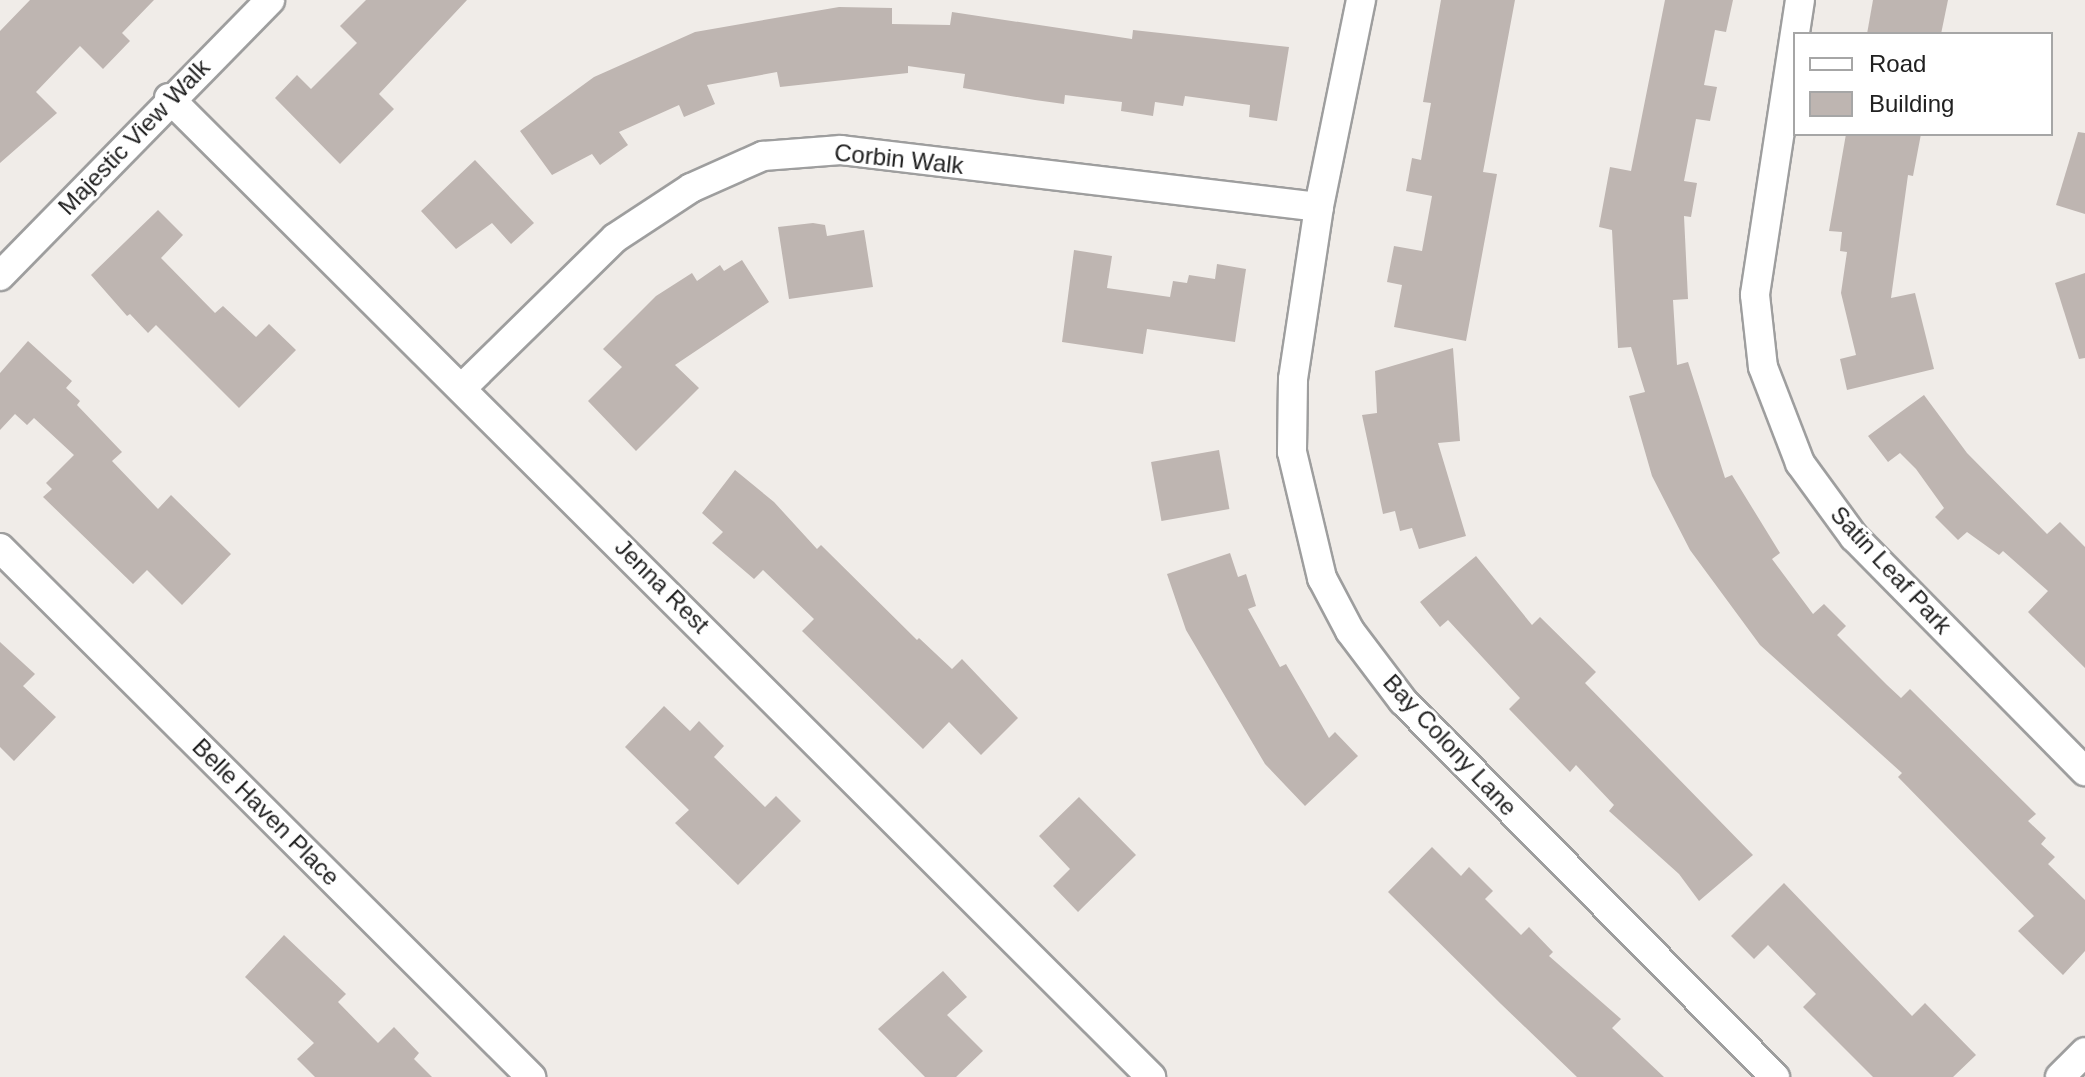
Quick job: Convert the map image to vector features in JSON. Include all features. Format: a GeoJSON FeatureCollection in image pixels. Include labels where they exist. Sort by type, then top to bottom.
{"type":"FeatureCollection","features":[{"type":"Feature","properties":{"kind":"street","name":"Majestic View Walk"},"geometry":{"type":"LineString","coordinates":[[0,276],[169,98],[270,0]]}},
{"type":"Feature","properties":{"kind":"street","name":"Bay Colony Lane"},"geometry":{"type":"LineString","coordinates":[[1361,0],[1319,207],[1293,379],[1292,452],[1322,578],[1350,631],[1403,701],[1775,1077]]}},
{"type":"Feature","properties":{"kind":"street","name":"Satin Leaf Park"},"geometry":{"type":"LineString","coordinates":[[1795,32],[1800,0]]}},
{"type":"Feature","properties":{"kind":"street","name":"Satin Leaf Park"},"geometry":{"type":"LineString","coordinates":[[1793,46],[1755,295],[1763,367],[1800,463],[1854,537],[2085,771]]}},
{"type":"Feature","properties":{"kind":"street","name":"Jenna Rest"},"geometry":{"type":"LineString","coordinates":[[169,98],[464,386],[1151,1077]]}},
{"type":"Feature","properties":{"kind":"street","name":"Corbin Walk"},"geometry":{"type":"LineString","coordinates":[[464,386],[556,290],[615,238],[691,188],[763,156],[841,150],[1319,207]]}},
{"type":"Feature","properties":{"kind":"street","name":"Belle Haven Place"},"geometry":{"type":"LineString","coordinates":[[0,548],[531,1077]]}},
{"type":"Feature","properties":{"kind":"street"},"geometry":{"type":"LineString","coordinates":[[2060,1077],[2085,1052]]}},
{"type":"Feature","properties":{"kind":"building"},"geometry":{"type":"Polygon","coordinates":[[[30,0],[154,0],[122,33],[130,41],[103,69],[80,46],[36,92],[57,113],[0,163],[0,31],[30,0]]]}},
{"type":"Feature","properties":{"kind":"building"},"geometry":{"type":"Polygon","coordinates":[[[366,0],[467,0],[379,94],[394,109],[340,164],[275,98],[297,75],[311,89],[357,43],[340,26],[366,0]]]}},
{"type":"Feature","properties":{"kind":"building"},"geometry":{"type":"Polygon","coordinates":[[[1441,0],[1515,0],[1483,172],[1497,174],[1466,341],[1394,327],[1402,285],[1387,282],[1394,246],[1422,251],[1432,196],[1406,191],[1412,158],[1421,160],[1431,103],[1423,102],[1441,0]]]}},
{"type":"Feature","properties":{"kind":"building"},"geometry":{"type":"Polygon","coordinates":[[[1665,0],[1733,0],[1726,32],[1715,30],[1704,85],[1717,87],[1710,121],[1696,119],[1684,181],[1697,183],[1691,217],[1684,216],[1688,299],[1673,300],[1677,365],[1688,362],[1725,478],[1732,475],[1780,553],[1772,559],[1813,614],[1824,604],[1846,626],[1837,635],[1887,685],[1901,698],[1910,689],[2036,814],[2028,821],[2046,838],[2041,844],[2055,857],[2048,864],[2085,900],[2085,951],[2063,975],[2018,931],[2034,916],[1898,777],[1902,773],[1760,645],[1690,550],[1652,476],[1629,396],[1645,392],[1631,347],[1618,348],[1612,230],[1599,227],[1610,167],[1631,171],[1665,0]]]}},
{"type":"Feature","properties":{"kind":"building"},"geometry":{"type":"Polygon","coordinates":[[[1873,0],[1948,0],[1941,32],[1867,32],[1873,0]]]}},
{"type":"Feature","properties":{"kind":"building"},"geometry":{"type":"Polygon","coordinates":[[[839,7],[892,8],[892,24],[950,25],[952,12],[1132,39],[1133,30],[1289,47],[1277,121],[1249,117],[1250,105],[1185,96],[1183,106],[1155,102],[1153,116],[1121,111],[1122,102],[1065,95],[1064,104],[1035,100],[963,88],[965,74],[908,66],[908,73],[780,87],[777,72],[707,85],[715,104],[684,117],[679,105],[619,132],[628,145],[600,165],[592,154],[552,175],[520,131],[594,77],[695,32],[839,7]]]}},
{"type":"Feature","properties":{"kind":"building"},"geometry":{"type":"Polygon","coordinates":[[[2078,132],[2085,133],[2085,214],[2056,205],[2078,132]]]}},
{"type":"Feature","properties":{"kind":"building"},"geometry":{"type":"Polygon","coordinates":[[[1846,136],[1921,136],[1913,176],[1908,175],[1891,298],[1915,293],[1934,369],[1847,390],[1840,359],[1856,355],[1841,293],[1847,252],[1840,251],[1842,232],[1829,231],[1846,136]]]}},
{"type":"Feature","properties":{"kind":"building"},"geometry":{"type":"Polygon","coordinates":[[[475,160],[534,223],[511,244],[492,223],[456,249],[421,211],[475,160]]]}},
{"type":"Feature","properties":{"kind":"building"},"geometry":{"type":"Polygon","coordinates":[[[158,210],[183,235],[161,258],[215,313],[223,306],[256,337],[269,324],[296,350],[239,408],[156,325],[148,333],[130,314],[127,316],[91,275],[158,210]]]}},
{"type":"Feature","properties":{"kind":"building"},"geometry":{"type":"Polygon","coordinates":[[[813,223],[825,225],[827,236],[864,230],[873,287],[789,299],[778,227],[813,223]]]}},
{"type":"Feature","properties":{"kind":"building"},"geometry":{"type":"Polygon","coordinates":[[[1074,250],[1112,256],[1107,288],[1170,297],[1173,281],[1187,283],[1189,275],[1215,279],[1217,264],[1246,269],[1235,342],[1147,329],[1143,354],[1062,342],[1074,250]]]}},
{"type":"Feature","properties":{"kind":"building"},"geometry":{"type":"Polygon","coordinates":[[[742,260],[769,302],[675,365],[699,388],[636,451],[588,401],[622,367],[603,349],[656,296],[692,273],[697,281],[720,265],[724,271],[742,260]]]}},
{"type":"Feature","properties":{"kind":"building"},"geometry":{"type":"Polygon","coordinates":[[[2085,273],[2085,358],[2079,359],[2055,283],[2085,273]]]}},
{"type":"Feature","properties":{"kind":"building"},"geometry":{"type":"Polygon","coordinates":[[[28,341],[72,381],[66,388],[80,401],[77,405],[122,452],[112,461],[158,509],[171,495],[231,554],[182,605],[147,570],[133,584],[43,497],[52,489],[46,483],[74,455],[34,418],[27,425],[15,414],[0,430],[0,373],[28,341]]]}},
{"type":"Feature","properties":{"kind":"building"},"geometry":{"type":"Polygon","coordinates":[[[1453,348],[1460,441],[1438,443],[1466,536],[1419,549],[1412,528],[1400,531],[1395,511],[1383,514],[1362,415],[1377,413],[1375,371],[1453,348]]]}},
{"type":"Feature","properties":{"kind":"building"},"geometry":{"type":"Polygon","coordinates":[[[1924,395],[1967,453],[2047,534],[2060,522],[2085,547],[2085,668],[2028,612],[2048,591],[2003,551],[1999,555],[1967,532],[1958,540],[1935,517],[1944,508],[1916,469],[1900,453],[1888,462],[1868,436],[1924,395]]]}},
{"type":"Feature","properties":{"kind":"building"},"geometry":{"type":"Polygon","coordinates":[[[1219,450],[1229,509],[1161,521],[1151,462],[1219,450]]]}},
{"type":"Feature","properties":{"kind":"building"},"geometry":{"type":"Polygon","coordinates":[[[735,470],[774,502],[817,549],[821,545],[917,640],[919,638],[952,669],[962,659],[1018,718],[981,755],[949,722],[923,749],[802,631],[814,619],[763,570],[754,579],[712,543],[723,532],[702,513],[735,470]]]}},
{"type":"Feature","properties":{"kind":"building"},"geometry":{"type":"Polygon","coordinates":[[[1230,553],[1238,577],[1246,574],[1256,606],[1248,609],[1280,667],[1286,664],[1329,738],[1335,732],[1358,756],[1305,806],[1265,764],[1186,630],[1167,574],[1230,553]]]}},
{"type":"Feature","properties":{"kind":"building"},"geometry":{"type":"Polygon","coordinates":[[[1476,556],[1532,625],[1540,617],[1596,672],[1585,683],[1753,855],[1699,901],[1679,874],[1609,811],[1614,805],[1576,765],[1570,772],[1509,709],[1520,698],[1448,620],[1440,627],[1420,602],[1476,556]]]}},
{"type":"Feature","properties":{"kind":"building"},"geometry":{"type":"Polygon","coordinates":[[[0,642],[35,674],[23,686],[56,717],[14,761],[0,747],[0,642]]]}},
{"type":"Feature","properties":{"kind":"building"},"geometry":{"type":"Polygon","coordinates":[[[664,706],[690,731],[699,721],[724,746],[714,757],[765,807],[776,796],[801,821],[738,885],[675,823],[689,810],[625,747],[664,706]]]}},
{"type":"Feature","properties":{"kind":"building"},"geometry":{"type":"Polygon","coordinates":[[[1079,797],[1136,855],[1078,912],[1053,886],[1070,869],[1039,836],[1079,797]]]}},
{"type":"Feature","properties":{"kind":"building"},"geometry":{"type":"Polygon","coordinates":[[[1432,847],[1461,876],[1469,867],[1493,891],[1485,899],[1521,935],[1529,927],[1553,952],[1549,956],[1621,1019],[1612,1028],[1664,1077],[1577,1077],[1388,892],[1432,847]]]}},
{"type":"Feature","properties":{"kind":"building"},"geometry":{"type":"Polygon","coordinates":[[[1784,883],[1912,1016],[1925,1003],[1976,1055],[1953,1077],[1873,1077],[1803,1007],[1816,994],[1768,945],[1754,959],[1731,936],[1784,883]]]}},
{"type":"Feature","properties":{"kind":"building"},"geometry":{"type":"Polygon","coordinates":[[[284,935],[346,994],[338,1002],[378,1043],[394,1027],[419,1053],[414,1059],[432,1077],[315,1077],[297,1059],[314,1043],[245,977],[284,935]]]}},
{"type":"Feature","properties":{"kind":"building"},"geometry":{"type":"Polygon","coordinates":[[[943,971],[967,997],[947,1015],[983,1051],[956,1077],[925,1077],[878,1029],[943,971]]]}}]}
